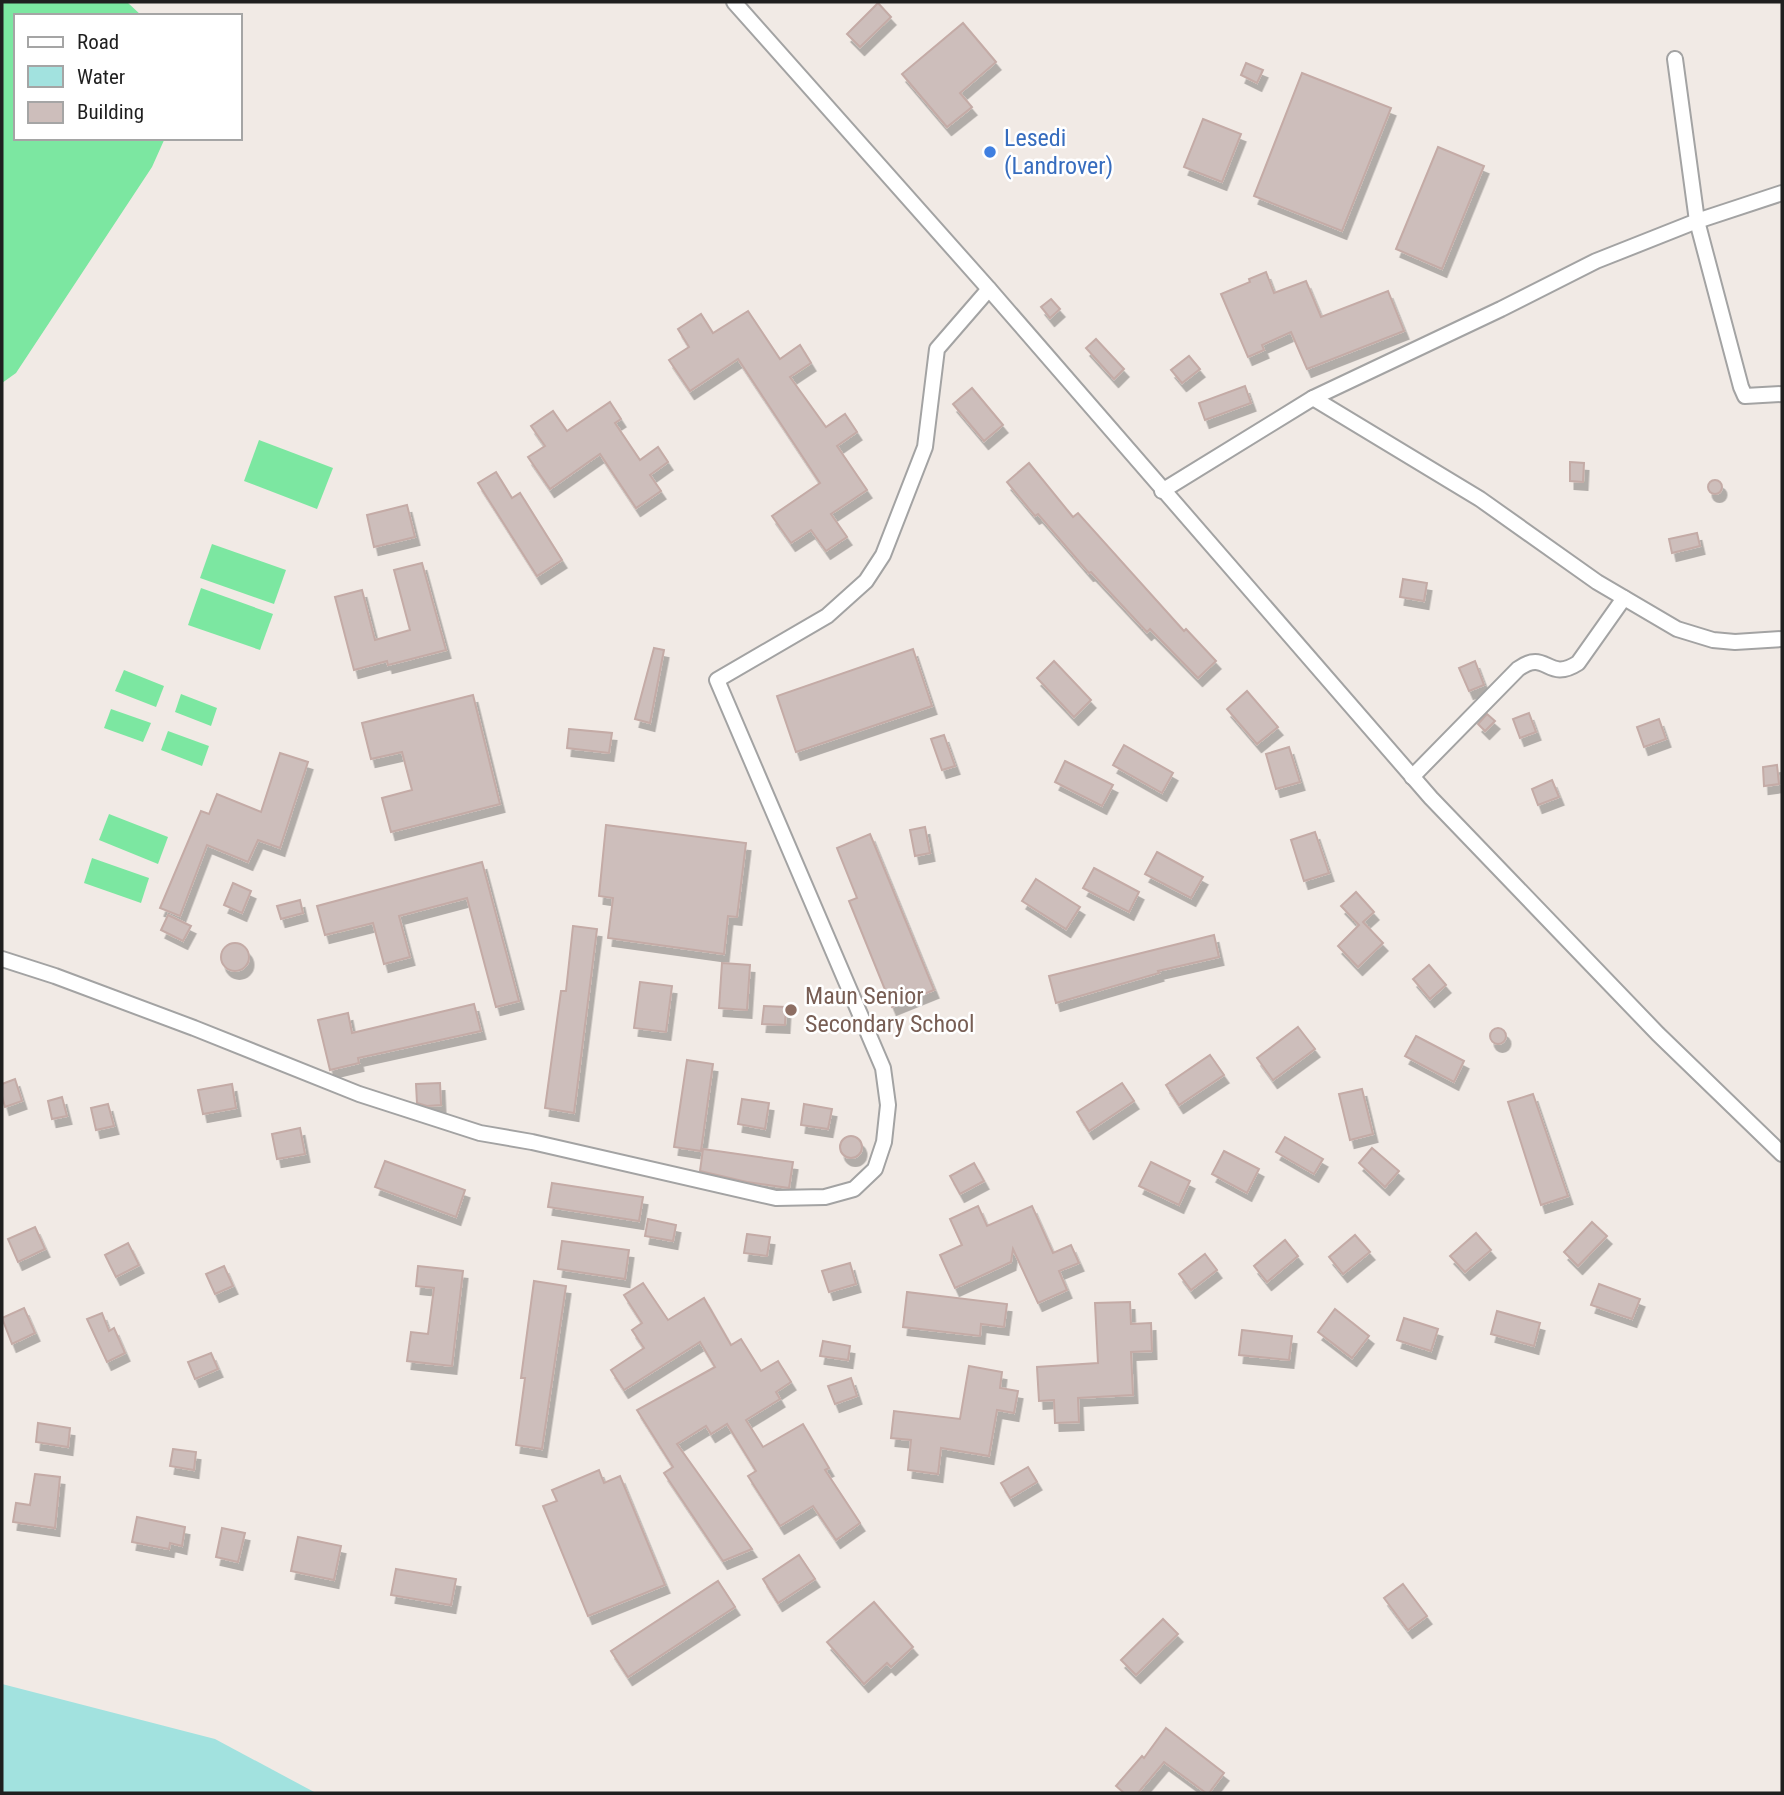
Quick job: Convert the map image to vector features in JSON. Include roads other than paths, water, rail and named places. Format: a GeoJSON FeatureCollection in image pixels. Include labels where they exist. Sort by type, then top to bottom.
{"type":"FeatureCollection","features":[{"type":"Feature","properties":{"kind":"street"},"geometry":{"type":"LineString","coordinates":[[734,2],[989,289],[1412,777],[1658,1034],[1782,1154]]}},
{"type":"Feature","properties":{"kind":"street"},"geometry":{"type":"LineString","coordinates":[[1675,60],[1697,221],[1741,387],[1745,396],[1782,394]]}},
{"type":"Feature","properties":{"kind":"street"},"geometry":{"type":"LineString","coordinates":[[1162,491],[1313,398],[1596,261],[1697,221],[1782,193]]}},
{"type":"Feature","properties":{"kind":"street"},"geometry":{"type":"LineString","coordinates":[[2,960],[55,976],[181,1023],[359,1094],[480,1133],[532,1142],[776,1198],[825,1197],[854,1189],[875,1169],[884,1142],[888,1105],[883,1068],[717,680],[827,616],[866,581],[883,555],[925,447],[937,349],[989,289]]}},
{"type":"Feature","properties":{"kind":"street"},"geometry":{"type":"LineString","coordinates":[[1313,398],[1480,499],[1597,582],[1677,629],[1713,640],[1735,642],[1782,639]]}},
{"type":"Feature","properties":{"kind":"street"},"geometry":{"type":"LineString","coordinates":[[1412,777],[1529,661],[1540,661],[1558,671],[1567,670],[1578,663],[1624,598]]}},
{"type":"Feature","properties":{"kind":"water"},"geometry":{"type":"Polygon","coordinates":[[[2,1684],[215,1739],[316,1793],[2,1793],[2,1684]]]}},
{"type":"Feature","properties":{"kind":"place","name":"Lesedi (Landrover)"},"geometry":{"type":"Point","coordinates":[990,152]}},
{"type":"Feature","properties":{"kind":"place","name":"Maun Senior Secondary School"},"geometry":{"type":"Point","coordinates":[791,1010]}}]}
